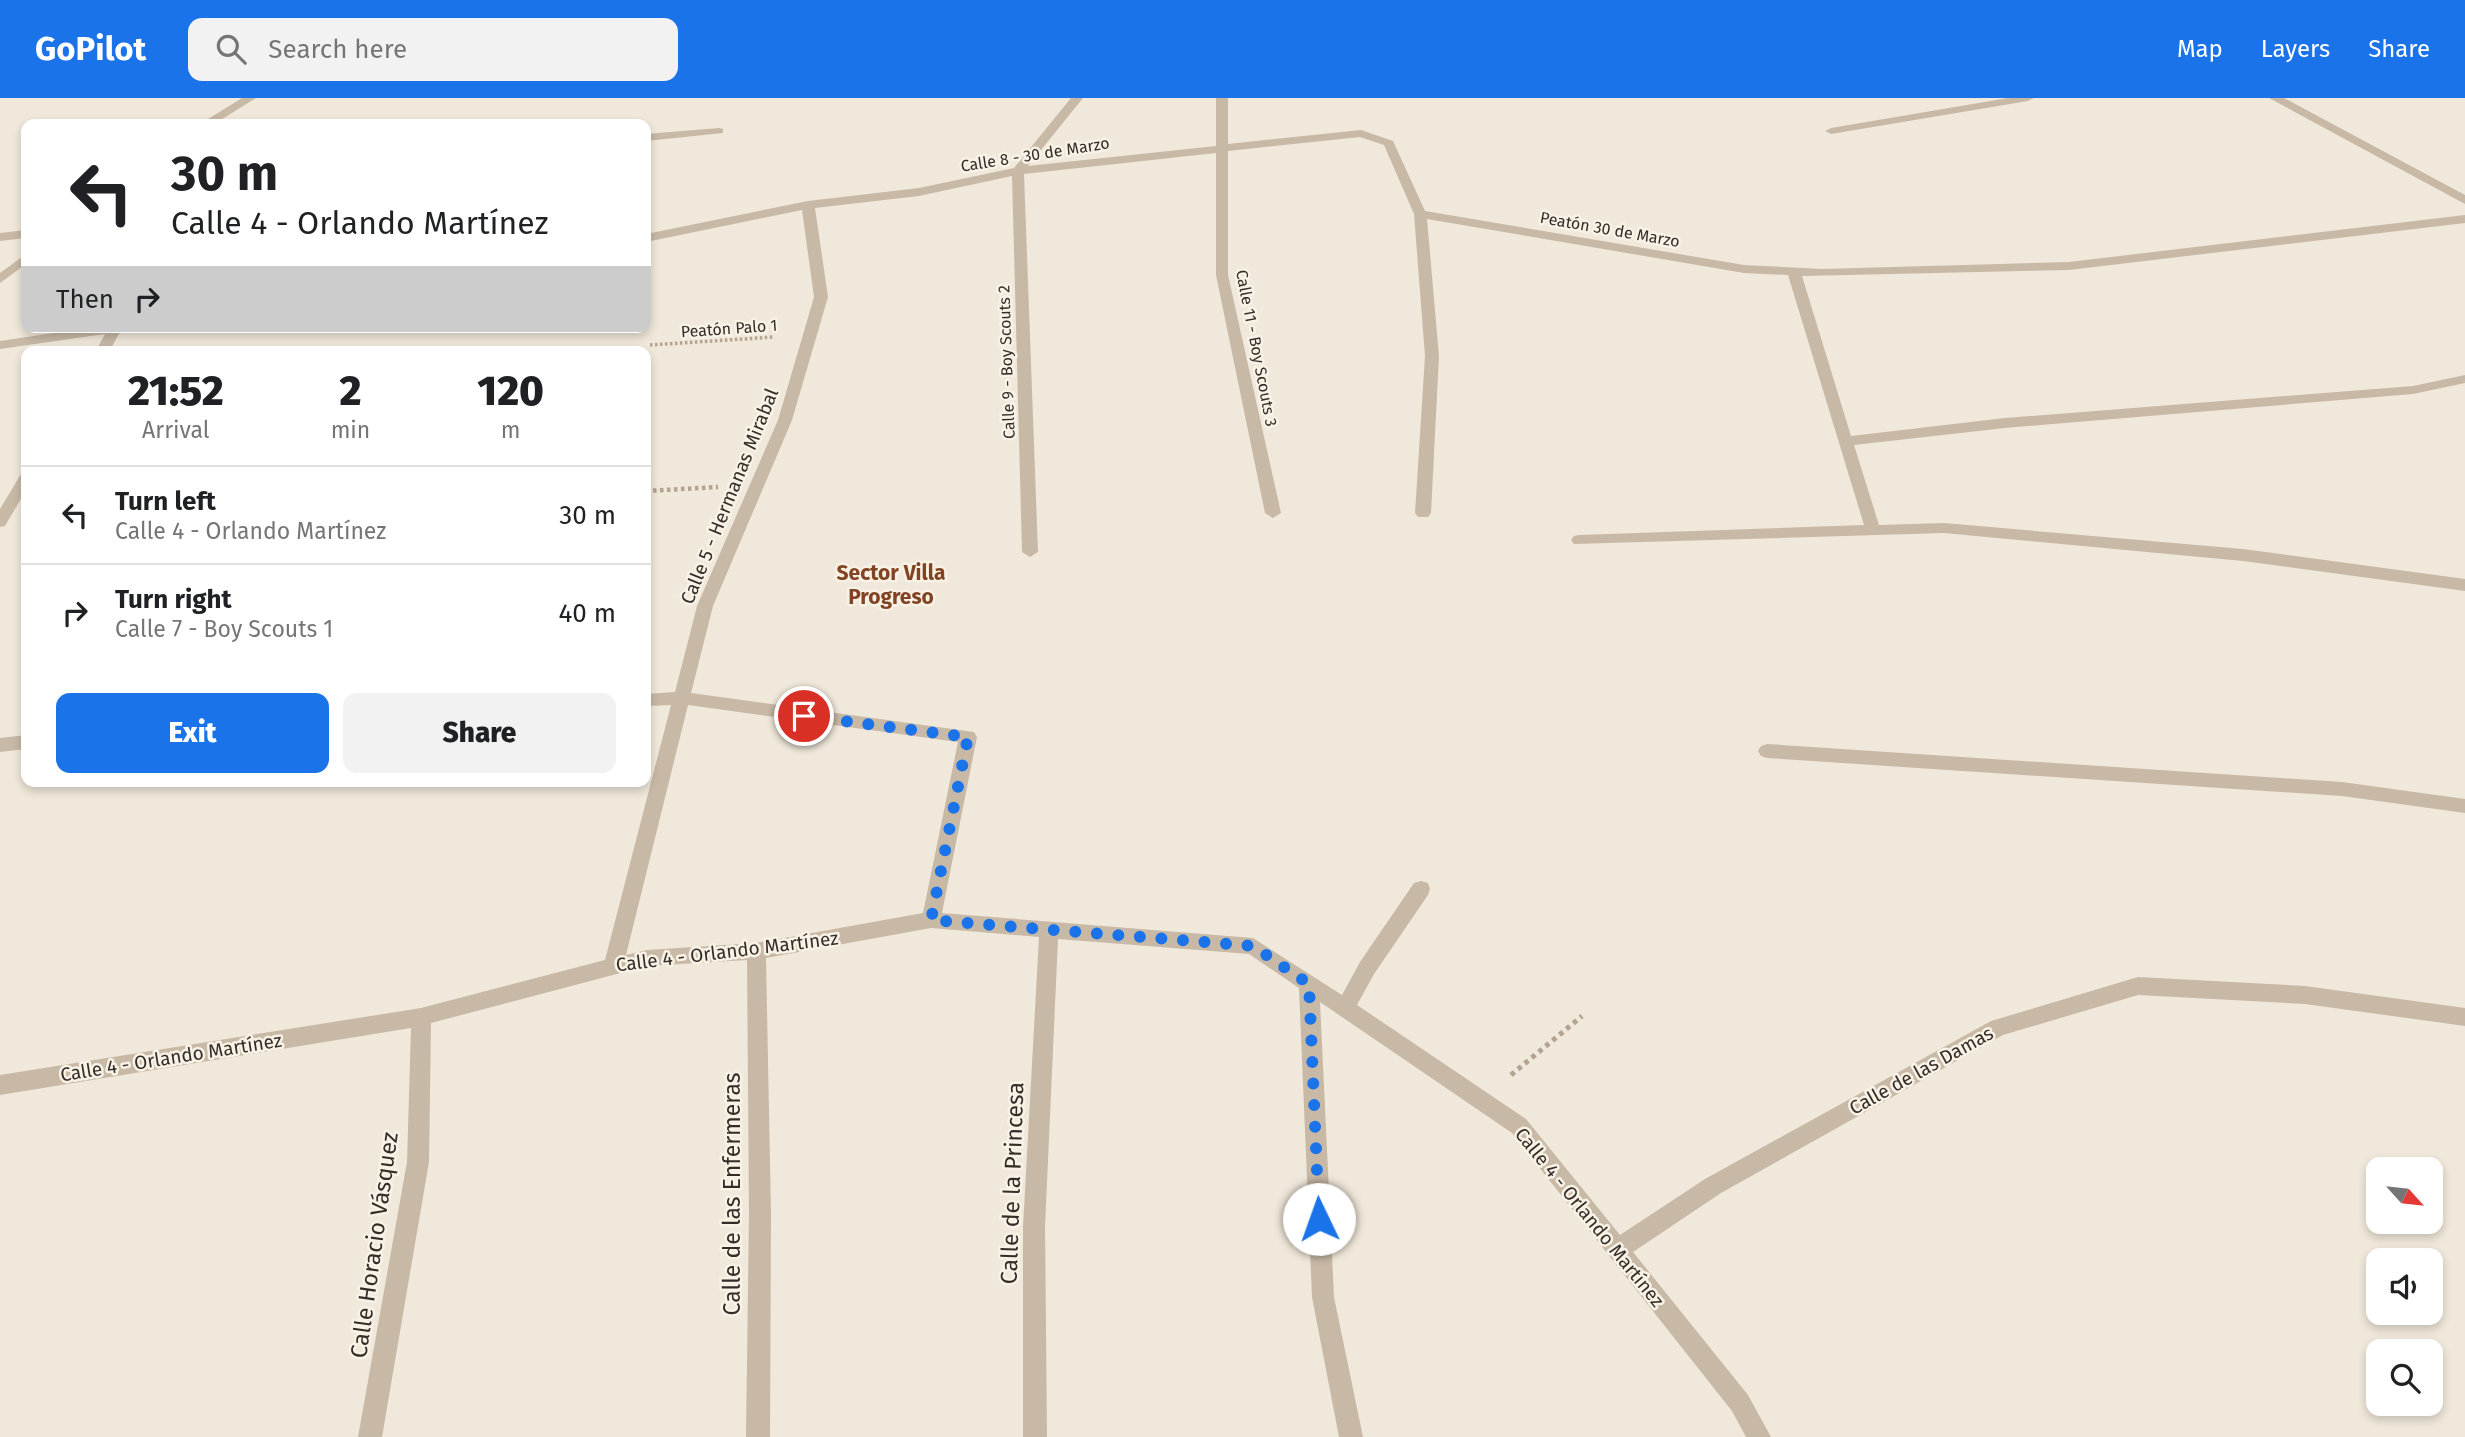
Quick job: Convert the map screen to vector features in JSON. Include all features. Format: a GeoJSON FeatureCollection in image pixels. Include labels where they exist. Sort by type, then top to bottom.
{"type":"FeatureCollection","features":[{"type":"Feature","properties":{"kind":"street"},"geometry":{"type":"LineString","coordinates":[[214,119],[250,98]]}},
{"type":"Feature","properties":{"kind":"street"},"geometry":{"type":"LineString","coordinates":[[1018,171],[1077,98]]}},
{"type":"Feature","properties":{"kind":"street","name":"Calle 11 - Boy Scouts 3"},"geometry":{"type":"LineString","coordinates":[[1222,98],[1223,275],[1273,513]]}},
{"type":"Feature","properties":{"kind":"street"},"geometry":{"type":"LineString","coordinates":[[1830,131],[2028,98]]}},
{"type":"Feature","properties":{"kind":"street"},"geometry":{"type":"LineString","coordinates":[[2275,98],[2465,200]]}},
{"type":"Feature","properties":{"kind":"street"},"geometry":{"type":"LineString","coordinates":[[651,138],[719,131]]}},
{"type":"Feature","properties":{"kind":"street","name":"Calle 8 - 30 de Marzo"},"geometry":{"type":"LineString","coordinates":[[651,237],[808,205],[919,192],[1018,171],[1221,146],[1361,133],[1389,143],[1420,214]]}},
{"type":"Feature","properties":{"kind":"street","name":"Calle 9 - Boy Scouts 2"},"geometry":{"type":"LineString","coordinates":[[1018,171],[1030,552]]}},
{"type":"Feature","properties":{"kind":"street","name":"Calle 5 - Hermanas Mirabal"},"geometry":{"type":"LineString","coordinates":[[614,964],[684,698],[705,606],[785,420],[821,297],[808,205]]}},
{"type":"Feature","properties":{"kind":"street"},"geometry":{"type":"LineString","coordinates":[[1420,214],[1432,356],[1423,513]]}},
{"type":"Feature","properties":{"kind":"street","name":"Peatón 30 de Marzo"},"geometry":{"type":"LineString","coordinates":[[1420,214],[1744,270],[1794,272],[2069,267],[2465,219]]}},
{"type":"Feature","properties":{"kind":"street"},"geometry":{"type":"LineString","coordinates":[[0,237],[21,235]]}},
{"type":"Feature","properties":{"kind":"street"},"geometry":{"type":"LineString","coordinates":[[0,279],[21,262]]}},
{"type":"Feature","properties":{"kind":"street"},"geometry":{"type":"LineString","coordinates":[[1794,272],[1873,530]]}},
{"type":"Feature","properties":{"kind":"street"},"geometry":{"type":"LineString","coordinates":[[0,345],[85,333]]}},
{"type":"Feature","properties":{"kind":"street"},"geometry":{"type":"LineString","coordinates":[[1846,440],[2005,423],[2413,390],[2465,379]]}},
{"type":"Feature","properties":{"kind":"street"},"geometry":{"type":"LineString","coordinates":[[0,522],[21,486]]}},
{"type":"Feature","properties":{"kind":"street"},"geometry":{"type":"LineString","coordinates":[[1579,540],[1944,528],[2243,555],[2465,585]]}},
{"type":"Feature","properties":{"kind":"street"},"geometry":{"type":"LineString","coordinates":[[651,701],[684,698],[968,737],[931,920]]}},
{"type":"Feature","properties":{"kind":"street"},"geometry":{"type":"LineString","coordinates":[[0,745],[21,743]]}},
{"type":"Feature","properties":{"kind":"street"},"geometry":{"type":"LineString","coordinates":[[1767,751],[2342,789],[2465,806]]}},
{"type":"Feature","properties":{"kind":"street"},"geometry":{"type":"LineString","coordinates":[[1345,1008],[1367,968],[1421,890]]}},
{"type":"Feature","properties":{"kind":"street","name":"Calle 4 - Orlando Martínez"},"geometry":{"type":"LineString","coordinates":[[0,1084],[421,1017],[614,964],[647,958],[755,951],[931,920],[1049,932],[1253,946],[1519,1126],[1740,1403],[1759,1437]]}},
{"type":"Feature","properties":{"kind":"street","name":"Calle de la Princesa"},"geometry":{"type":"LineString","coordinates":[[1035,1437],[1034,1227],[1049,932]]}},
{"type":"Feature","properties":{"kind":"street","name":"Calle de las Enfermeras"},"geometry":{"type":"LineString","coordinates":[[755,951],[760,1213],[758,1437]]}},
{"type":"Feature","properties":{"kind":"street"},"geometry":{"type":"LineString","coordinates":[[1309,984],[1323,1297],[1351,1437]]}},
{"type":"Feature","properties":{"kind":"street","name":"Calle de las Damas"},"geometry":{"type":"LineString","coordinates":[[1618,1250],[1713,1186],[1998,1027],[2138,986],[2305,995],[2465,1017]]}},
{"type":"Feature","properties":{"kind":"street","name":"Calle Horacio Vásquez"},"geometry":{"type":"LineString","coordinates":[[370,1437],[418,1162],[421,1017]]}},
{"type":"Feature","properties":{"kind":"path","name":"Peatón Palo 1"},"geometry":{"type":"LineString","coordinates":[[649,345],[810,335]]}},
{"type":"Feature","properties":{"kind":"path"},"geometry":{"type":"LineString","coordinates":[[651,491],[758,485]]}},
{"type":"Feature","properties":{"kind":"path"},"geometry":{"type":"LineString","coordinates":[[1481,1100],[1582,1016]]}},
{"type":"Feature","properties":{"kind":"district","name":"Sector Villa Progreso"},"geometry":{"type":"Point","coordinates":[891,585]}},
{"type":"Feature","properties":{"kind":"route"},"geometry":{"type":"LineString","coordinates":[[804,716],[968,737],[931,920],[1049,932],[1253,946],[1309,984],[1319,1219]]}}]}
